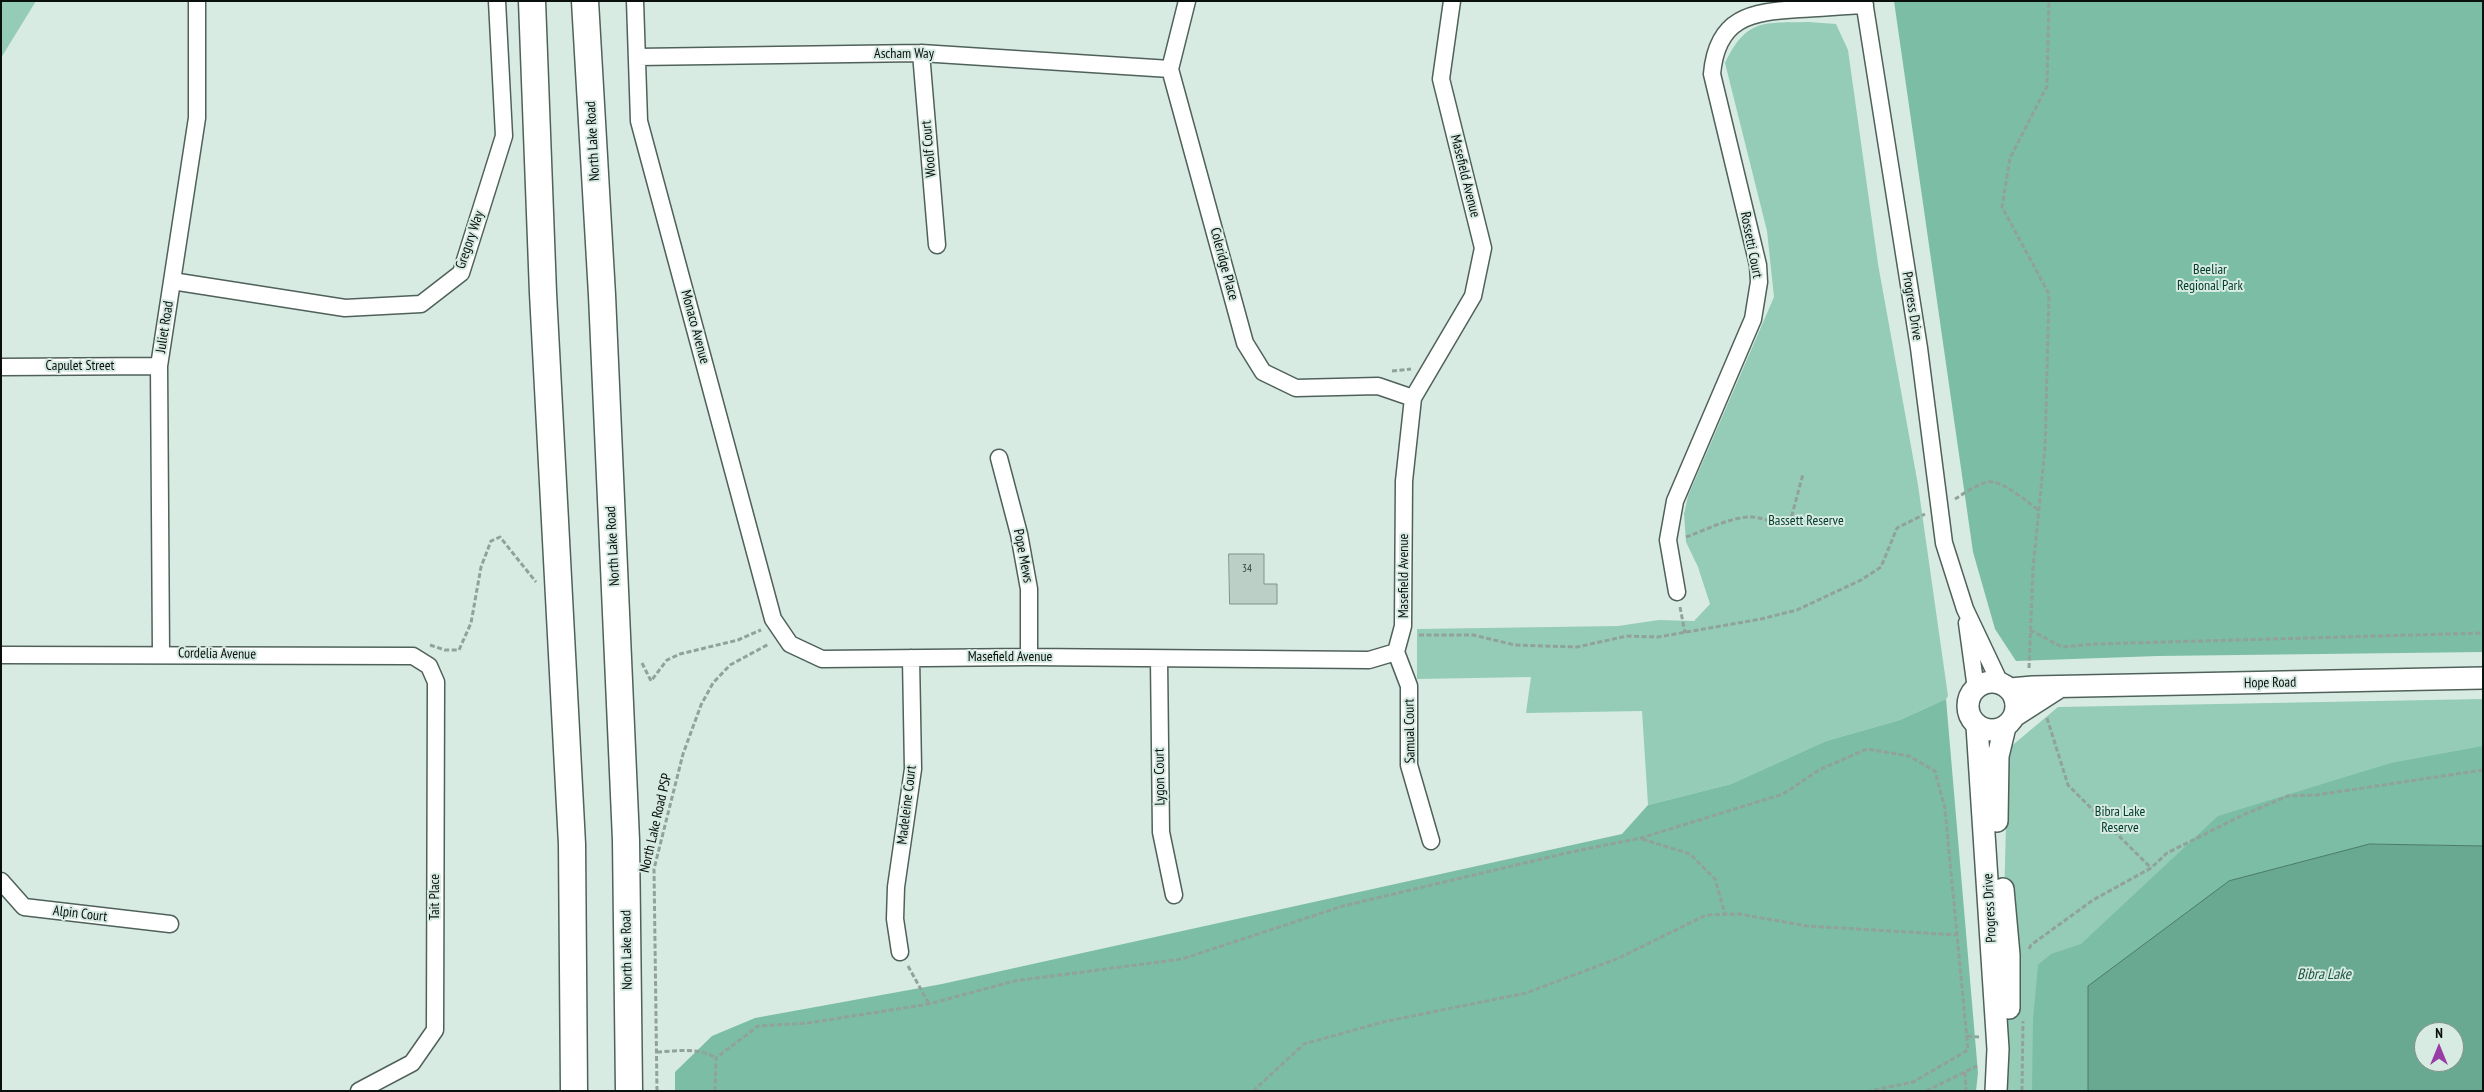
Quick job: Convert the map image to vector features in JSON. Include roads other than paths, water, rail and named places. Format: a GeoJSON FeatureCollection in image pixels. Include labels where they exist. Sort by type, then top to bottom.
{"type":"FeatureCollection","features":[{"type":"Feature","properties":{"kind":"main road"},"geometry":{"type":"LineString","coordinates":[[532,1],[543,293],[572,844],[574,1091]]}},
{"type":"Feature","properties":{"kind":"main road","name":"North Lake Road"},"geometry":{"type":"LineString","coordinates":[[585,1],[602,295],[626,840],[628,1091]]}},
{"type":"Feature","properties":{"kind":"street","name":"Juliet Road"},"geometry":{"type":"LineString","coordinates":[[160,654],[159,366],[197,118],[197,1]]}},
{"type":"Feature","properties":{"kind":"street","name":"Gregory Way"},"geometry":{"type":"LineString","coordinates":[[172,281],[345,308],[421,304],[461,273],[504,136],[497,1]]}},
{"type":"Feature","properties":{"kind":"street","name":"Monaco Avenue"},"geometry":{"type":"LineString","coordinates":[[635,1],[639,121],[784,635]]}},
{"type":"Feature","properties":{"kind":"street","name":"Coleridge Place"},"geometry":{"type":"LineString","coordinates":[[1187,1],[1170,69],[1245,343],[1263,372],[1296,388],[1378,386],[1413,398]]}},
{"type":"Feature","properties":{"kind":"street","name":"Masefield Avenue"},"geometry":{"type":"LineString","coordinates":[[784,635],[822,659],[1029,657],[1369,660],[1396,652],[1404,626],[1404,481],[1413,398],[1473,296],[1482,248],[1441,79],[1452,1]]}},
{"type":"Feature","properties":{"kind":"street","name":"Progress Drive"},"geometry":{"type":"LineString","coordinates":[[1865,3],[1919,348],[1944,543],[1965,609],[2005,686]]}},
{"type":"Feature","properties":{"kind":"street","name":"Rossetti Court"},"geometry":{"type":"LineString","coordinates":[[1677,592],[1669,543],[1675,501],[1753,319],[1758,300],[1758,265],[1712,74],[1720,40],[1741,20],[1763,11],[1865,3]]}},
{"type":"Feature","properties":{"kind":"street","name":"Ascham Way"},"geometry":{"type":"LineString","coordinates":[[637,58],[921,53],[1170,69]]}},
{"type":"Feature","properties":{"kind":"street","name":"Woolf Court"},"geometry":{"type":"LineString","coordinates":[[921,53],[937,245]]}},
{"type":"Feature","properties":{"kind":"street","name":"Capulet Street"},"geometry":{"type":"LineString","coordinates":[[1,367],[159,366]]}},
{"type":"Feature","properties":{"kind":"street","name":"Pope Mews"},"geometry":{"type":"LineString","coordinates":[[999,458],[1019,534],[1029,589],[1029,657]]}},
{"type":"Feature","properties":{"kind":"street","name":"Progress Drive"},"geometry":{"type":"LineString","coordinates":[[1965,609],[1976,689]]}},
{"type":"Feature","properties":{"kind":"street","name":"Samual Court"},"geometry":{"type":"LineString","coordinates":[[1396,652],[1409,686],[1409,765],[1431,841]]}},
{"type":"Feature","properties":{"kind":"street","name":"Cordelia Avenue"},"geometry":{"type":"LineString","coordinates":[[1,654],[413,656],[430,666]]}},
{"type":"Feature","properties":{"kind":"street","name":"Madeleine Court"},"geometry":{"type":"LineString","coordinates":[[900,952],[895,919],[896,886],[913,769],[911,658]]}},
{"type":"Feature","properties":{"kind":"street","name":"Lygon Court"},"geometry":{"type":"LineString","coordinates":[[1159,659],[1161,832],[1174,895]]}},
{"type":"Feature","properties":{"kind":"street","name":"Tait Place"},"geometry":{"type":"LineString","coordinates":[[360,1091],[412,1063],[435,1030],[436,682],[430,666]]}},
{"type":"Feature","properties":{"kind":"street","name":"Hope Road"},"geometry":{"type":"LineString","coordinates":[[2005,686],[2058,688],[2483,678]]}},
{"type":"Feature","properties":{"kind":"street"},"geometry":{"type":"LineString","coordinates":[[2010,721],[2016,700],[2005,686],[1988,682],[1976,689],[1968,700],[1969,714],[1977,726],[1990,731],[2010,721],[2058,688]]}},
{"type":"Feature","properties":{"kind":"street","name":"Progress Drive"},"geometry":{"type":"LineString","coordinates":[[2010,721],[1998,756],[1996,805],[2009,955],[2010,1091]]}},
{"type":"Feature","properties":{"kind":"street","name":"Progress Drive"},"geometry":{"type":"LineString","coordinates":[[1977,726],[1986,836],[1998,1056],[1996,1091]]}},
{"type":"Feature","properties":{"kind":"street","name":"Alpin Court"},"geometry":{"type":"LineString","coordinates":[[1,881],[24,907],[170,924]]}},
{"type":"Feature","properties":{"kind":"water","name":"Bibra Lake"},"geometry":{"type":"Polygon","coordinates":[[[2370,844],[2483,846],[2483,1091],[2088,1091],[2088,986],[2229,881],[2370,844]]]}},
{"type":"Feature","properties":{"kind":"park label","name":"Beeliar Regional Park"},"geometry":{"type":"Point","coordinates":[2210,278]}},
{"type":"Feature","properties":{"kind":"park label","name":"Bassett Reserve"},"geometry":{"type":"Point","coordinates":[1806,521]}},
{"type":"Feature","properties":{"kind":"park label","name":"Bibra Lake Reserve"},"geometry":{"type":"Point","coordinates":[2120,820]}}]}
